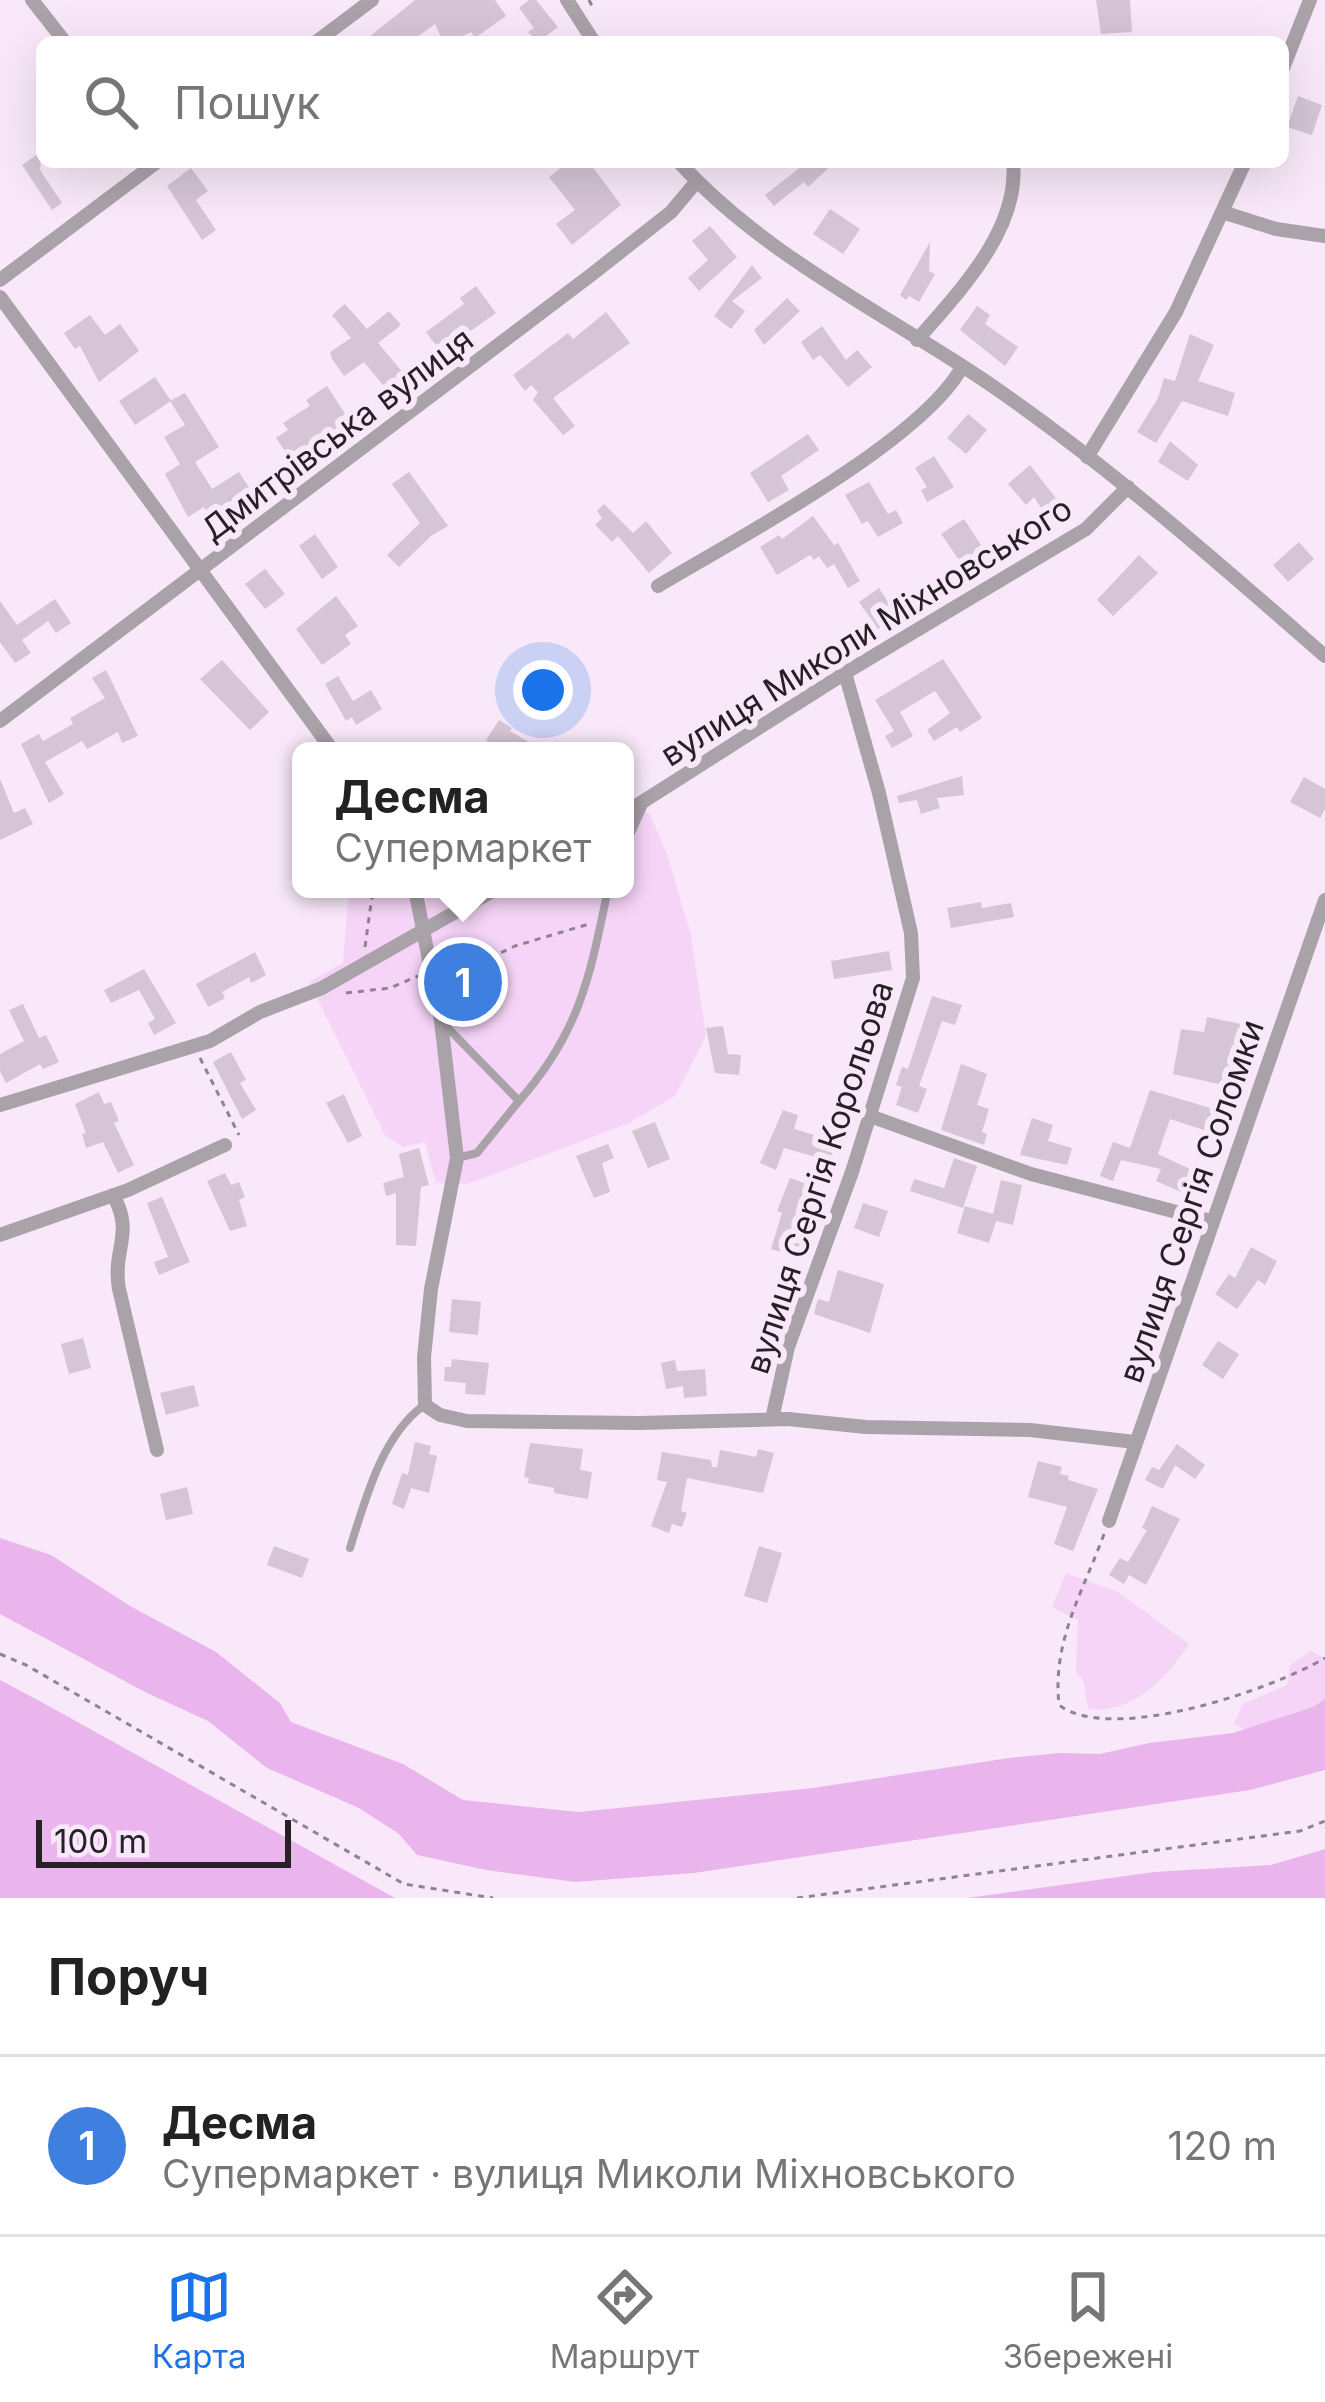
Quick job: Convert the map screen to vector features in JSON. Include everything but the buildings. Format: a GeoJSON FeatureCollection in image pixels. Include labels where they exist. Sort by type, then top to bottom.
{"type":"FeatureCollection","features":[{"type":"Feature","properties":{"kind":"street"},"geometry":{"type":"LineString","coordinates":[[32,0],[60,36]]}},
{"type":"Feature","properties":{"kind":"street"},"geometry":{"type":"LineString","coordinates":[[324,36],[372,0]]}},
{"type":"Feature","properties":{"kind":"street"},"geometry":{"type":"LineString","coordinates":[[567,0],[590,36]]}},
{"type":"Feature","properties":{"kind":"street"},"geometry":{"type":"LineString","coordinates":[[1289,53],[1310,0]]}},
{"type":"Feature","properties":{"kind":"street"},"geometry":{"type":"LineString","coordinates":[[0,280],[149,168]]}},
{"type":"Feature","properties":{"kind":"street"},"geometry":{"type":"LineString","coordinates":[[685,168],[796,260],[1088,457],[1325,656]]}},
{"type":"Feature","properties":{"kind":"street"},"geometry":{"type":"LineString","coordinates":[[917,340],[1004,223],[1014,197],[1013,168]]}},
{"type":"Feature","properties":{"kind":"street"},"geometry":{"type":"LineString","coordinates":[[1088,457],[1176,312],[1241,168]]}},
{"type":"Feature","properties":{"kind":"street","name":"Дмитрівська вулиця"},"geometry":{"type":"LineString","coordinates":[[0,722],[591,275],[671,212],[698,181]]}},
{"type":"Feature","properties":{"kind":"street"},"geometry":{"type":"LineString","coordinates":[[1222,212],[1276,229],[1325,236]]}},
{"type":"Feature","properties":{"kind":"street"},"geometry":{"type":"LineString","coordinates":[[0,297],[326,742]]}},
{"type":"Feature","properties":{"kind":"street"},"geometry":{"type":"LineString","coordinates":[[658,586],[831,480],[926,413],[946,394],[962,368]]}},
{"type":"Feature","properties":{"kind":"street","name":"вулиця Миколи Міхновського"},"geometry":{"type":"LineString","coordinates":[[634,807],[1086,529],[1128,488]]}},
{"type":"Feature","properties":{"kind":"street","name":"вулиця Сергія Корольова"},"geometry":{"type":"LineString","coordinates":[[772,1418],[793,1331],[910,996],[913,946],[845,673]]}},
{"type":"Feature","properties":{"kind":"street"},"geometry":{"type":"LineString","coordinates":[[417,898],[433,970],[457,1158],[431,1289],[424,1405],[440,1415],[467,1421],[640,1424],[772,1418],[866,1427],[1030,1430],[1135,1442]]}},
{"type":"Feature","properties":{"kind":"street"},"geometry":{"type":"LineString","coordinates":[[0,1105],[217,1038],[260,1012],[322,988],[480,898]]}},
{"type":"Feature","properties":{"kind":"street","name":"вулиця Сергія Соломки"},"geometry":{"type":"LineString","coordinates":[[1109,1521],[1325,900]]}},
{"type":"Feature","properties":{"kind":"street"},"geometry":{"type":"LineString","coordinates":[[869,1116],[1017,1169],[1211,1220]]}},
{"type":"Feature","properties":{"kind":"street"},"geometry":{"type":"LineString","coordinates":[[0,1235],[113,1196],[225,1145]]}},
{"type":"Feature","properties":{"kind":"street"},"geometry":{"type":"LineString","coordinates":[[113,1196],[126,1220],[116,1264],[119,1289],[157,1450]]}},
{"type":"Feature","properties":{"kind":"lane"},"geometry":{"type":"LineString","coordinates":[[634,831],[646,799]]}},
{"type":"Feature","properties":{"kind":"lane"},"geometry":{"type":"LineString","coordinates":[[457,1158],[478,1153],[546,1069],[580,1009],[606,898]]}},
{"type":"Feature","properties":{"kind":"lane"},"geometry":{"type":"LineString","coordinates":[[440,1021],[519,1101]]}},
{"type":"Feature","properties":{"kind":"lane"},"geometry":{"type":"LineString","coordinates":[[350,1548],[382,1462],[409,1419],[424,1405]]}},
{"type":"Feature","properties":{"kind":"path"},"geometry":{"type":"LineString","coordinates":[[589,0],[593,8]]}},
{"type":"Feature","properties":{"kind":"path"},"geometry":{"type":"LineString","coordinates":[[369,960],[365,949],[372,898]]}},
{"type":"Feature","properties":{"kind":"path"},"geometry":{"type":"LineString","coordinates":[[322,988],[340,994],[390,988],[433,970],[477,964],[515,946],[602,919]]}},
{"type":"Feature","properties":{"kind":"path"},"geometry":{"type":"LineString","coordinates":[[194,1046],[239,1134],[225,1145]]}},
{"type":"Feature","properties":{"kind":"path"},"geometry":{"type":"LineString","coordinates":[[1109,1521],[1061,1639],[1059,1705],[1072,1713],[1107,1717],[1162,1714],[1263,1689],[1325,1658]]}},
{"type":"Feature","properties":{"kind":"path"},"geometry":{"type":"LineString","coordinates":[[0,1654],[404,1884],[493,1898]]}},
{"type":"Feature","properties":{"kind":"path"},"geometry":{"type":"LineString","coordinates":[[797,1898],[1300,1831],[1325,1821]]}},
{"type":"Feature","properties":{"kind":"shaded area"},"geometry":{"type":"Polygon","coordinates":[[[634,805],[650,814],[668,857],[691,936],[706,1036],[675,1096],[627,1124],[467,1184],[436,1183],[425,1142],[403,1147],[385,1135],[309,982],[343,963],[348,898],[634,898],[634,805]]]}},
{"type":"Feature","properties":{"kind":"shaded area"},"geometry":{"type":"Polygon","coordinates":[[[0,1538],[51,1555],[130,1606],[216,1652],[280,1703],[291,1722],[403,1764],[463,1800],[579,1812],[813,1788],[1009,1758],[1100,1754],[1233,1733],[1325,1699],[1325,1770],[1250,1790],[694,1873],[575,1882],[486,1870],[417,1855],[399,1834],[359,1808],[267,1768],[208,1721],[0,1614],[0,1538]]]}},
{"type":"Feature","properties":{"kind":"shaded area"},"geometry":{"type":"Polygon","coordinates":[[[1066,1573],[1118,1592],[1189,1644],[1159,1681],[1133,1700],[1088,1709],[1084,1682],[1076,1672],[1078,1620],[1052,1607],[1066,1573]]]}},
{"type":"Feature","properties":{"kind":"shaded area"},"geometry":{"type":"Polygon","coordinates":[[[1311,1651],[1325,1658],[1325,1699],[1244,1730],[1234,1724],[1243,1704],[1287,1685],[1290,1665],[1311,1651]]]}},
{"type":"Feature","properties":{"kind":"shaded area"},"geometry":{"type":"Polygon","coordinates":[[[0,1680],[45,1704],[395,1898],[0,1898],[0,1680]]]}},
{"type":"Feature","properties":{"kind":"shaded area"},"geometry":{"type":"Polygon","coordinates":[[[1325,1849],[1325,1898],[967,1898],[1154,1872],[1271,1865],[1325,1849]]]}},
{"type":"Feature","properties":{"kind":"place","name":"Десма"},"geometry":{"type":"Point","coordinates":[463,982]}}]}
